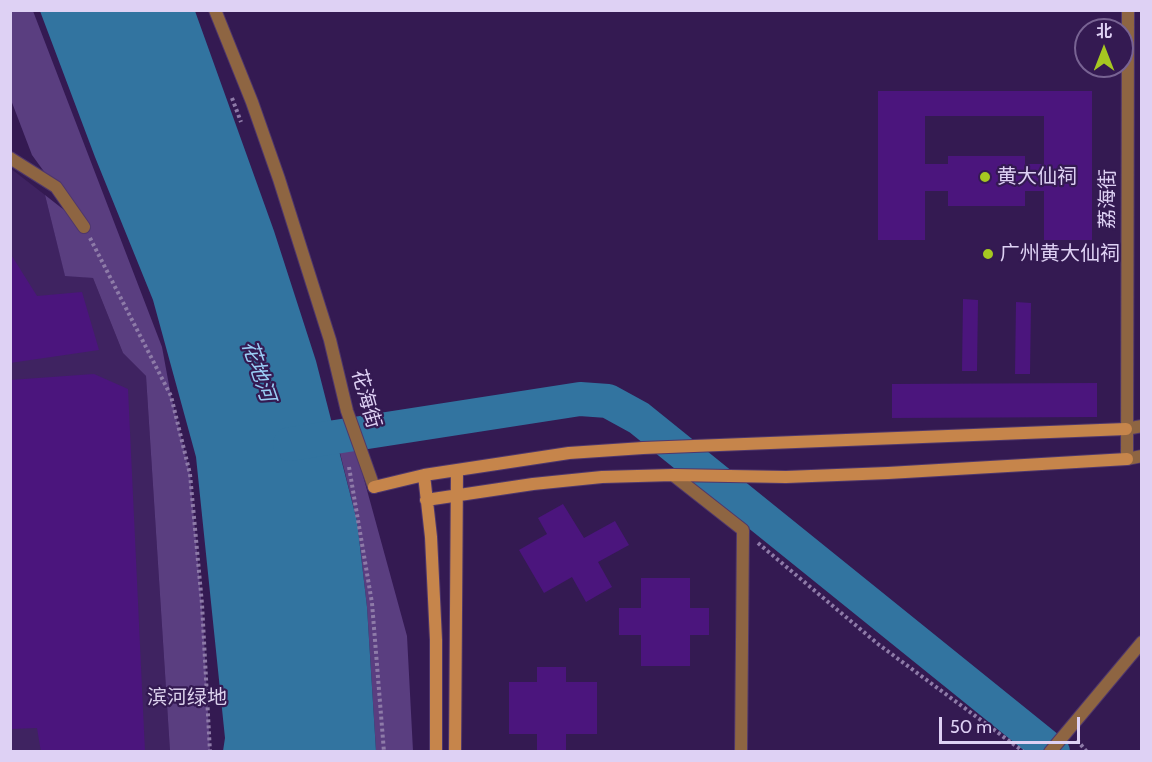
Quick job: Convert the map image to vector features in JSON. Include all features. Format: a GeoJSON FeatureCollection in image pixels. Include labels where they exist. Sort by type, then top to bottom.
{"type":"FeatureCollection","features":[{"type":"Feature","properties":{"kind":"street","name":"花海街"},"geometry":{"type":"LineString","coordinates":[[215,10],[252,102],[286,200],[330,339],[346,407],[374,488],[424,475],[456,470],[569,453],[643,447],[1126,429]]}},
{"type":"Feature","properties":{"kind":"street","name":"荔海街"},"geometry":{"type":"LineString","coordinates":[[1127,459],[1128,10]]}},
{"type":"Feature","properties":{"kind":"street"},"geometry":{"type":"LineString","coordinates":[[10,158],[56,188],[84,227]]}},
{"type":"Feature","properties":{"kind":"street"},"geometry":{"type":"LineString","coordinates":[[1126,429],[1142,426]]}},
{"type":"Feature","properties":{"kind":"street"},"geometry":{"type":"LineString","coordinates":[[426,500],[533,484],[602,477],[673,475],[786,477],[1127,459],[1142,456]]}},
{"type":"Feature","properties":{"kind":"street"},"geometry":{"type":"LineString","coordinates":[[455,752],[456,470]]}},
{"type":"Feature","properties":{"kind":"street"},"geometry":{"type":"LineString","coordinates":[[424,475],[431,537],[436,640],[436,752]]}},
{"type":"Feature","properties":{"kind":"street"},"geometry":{"type":"LineString","coordinates":[[673,475],[743,530],[741,752]]}},
{"type":"Feature","properties":{"kind":"street"},"geometry":{"type":"LineString","coordinates":[[1050,752],[1142,642]]}},
{"type":"Feature","properties":{"kind":"path"},"geometry":{"type":"LineString","coordinates":[[84,227],[171,396],[190,474],[202,604],[210,752]]}},
{"type":"Feature","properties":{"kind":"path"},"geometry":{"type":"LineString","coordinates":[[349,465],[372,603],[384,752]]}},
{"type":"Feature","properties":{"kind":"path"},"geometry":{"type":"LineString","coordinates":[[743,530],[878,645],[1024,752]]}},
{"type":"Feature","properties":{"kind":"shaded area"},"geometry":{"type":"Polygon","coordinates":[[[10,168],[45,195],[65,275],[93,278],[123,353],[146,376],[170,751],[11,751],[10,168]]]}},
{"type":"Feature","properties":{"kind":"green space","name":"滨河绿地"},"geometry":{"type":"Polygon","coordinates":[[[11,11],[33,11],[162,347],[190,474],[203,620],[210,751],[170,751],[146,376],[123,353],[93,278],[65,276],[45,195],[82,224],[32,155],[11,100],[11,11]]]}},
{"type":"Feature","properties":{"kind":"green space"},"geometry":{"type":"Polygon","coordinates":[[[353,439],[407,636],[413,751],[376,751],[367,607],[357,521],[338,445],[353,439]]]}},
{"type":"Feature","properties":{"kind":"water","name":"花地河"},"geometry":{"type":"Polygon","coordinates":[[[40,11],[195,11],[274,231],[316,361],[357,521],[367,607],[376,751],[223,751],[225,738],[196,457],[153,300],[95,157],[40,11]]]}},
{"type":"Feature","properties":{"kind":"building","name":"黄大仙祠"},"geometry":{"type":"Polygon","coordinates":[[[878,91],[1092,91],[1092,240],[1044,240],[1044,191],[1025,191],[1025,206],[948,206],[948,191],[925,191],[925,240],[878,240],[878,91]],[[925,116],[925,164],[948,164],[948,156],[1025,156],[1025,164],[1044,164],[1044,116],[925,116]]]}},
{"type":"Feature","properties":{"kind":"building"},"geometry":{"type":"Polygon","coordinates":[[[10,253],[37,296],[82,292],[99,350],[10,363],[10,253]]]}},
{"type":"Feature","properties":{"kind":"building"},"geometry":{"type":"Polygon","coordinates":[[[963,299],[978,300],[977,371],[962,371],[963,299]]]}},
{"type":"Feature","properties":{"kind":"building"},"geometry":{"type":"Polygon","coordinates":[[[1016,302],[1031,303],[1030,374],[1015,374],[1016,302]]]}},
{"type":"Feature","properties":{"kind":"building"},"geometry":{"type":"Polygon","coordinates":[[[94,374],[128,389],[145,752],[41,752],[37,728],[10,729],[10,380],[94,374]]]}},
{"type":"Feature","properties":{"kind":"building"},"geometry":{"type":"Polygon","coordinates":[[[1097,383],[1097,417],[892,418],[892,384],[1097,383]]]}},
{"type":"Feature","properties":{"kind":"building"},"geometry":{"type":"Polygon","coordinates":[[[563,504],[584,538],[615,521],[629,545],[598,562],[612,587],[586,602],[572,577],[544,593],[519,550],[547,534],[538,518],[563,504]]]}},
{"type":"Feature","properties":{"kind":"building"},"geometry":{"type":"Polygon","coordinates":[[[641,578],[690,578],[690,608],[709,608],[709,635],[690,635],[690,666],[641,666],[641,635],[619,635],[619,608],[641,608],[641,578]]]}},
{"type":"Feature","properties":{"kind":"building"},"geometry":{"type":"Polygon","coordinates":[[[537,667],[566,667],[566,682],[597,682],[597,734],[566,734],[566,752],[537,752],[537,734],[509,734],[509,682],[537,682],[537,667]]]}},
{"type":"Feature","properties":{"kind":"waterway"},"geometry":{"type":"LineString","coordinates":[[290,444],[580,399],[608,401],[639,418],[1053,752]]}},
{"type":"Feature","properties":{"kind":"place","name":"黄大仙祠"},"geometry":{"type":"Point","coordinates":[985,177]}},
{"type":"Feature","properties":{"kind":"place","name":"广州黄大仙祠"},"geometry":{"type":"Point","coordinates":[988,254]}}]}
